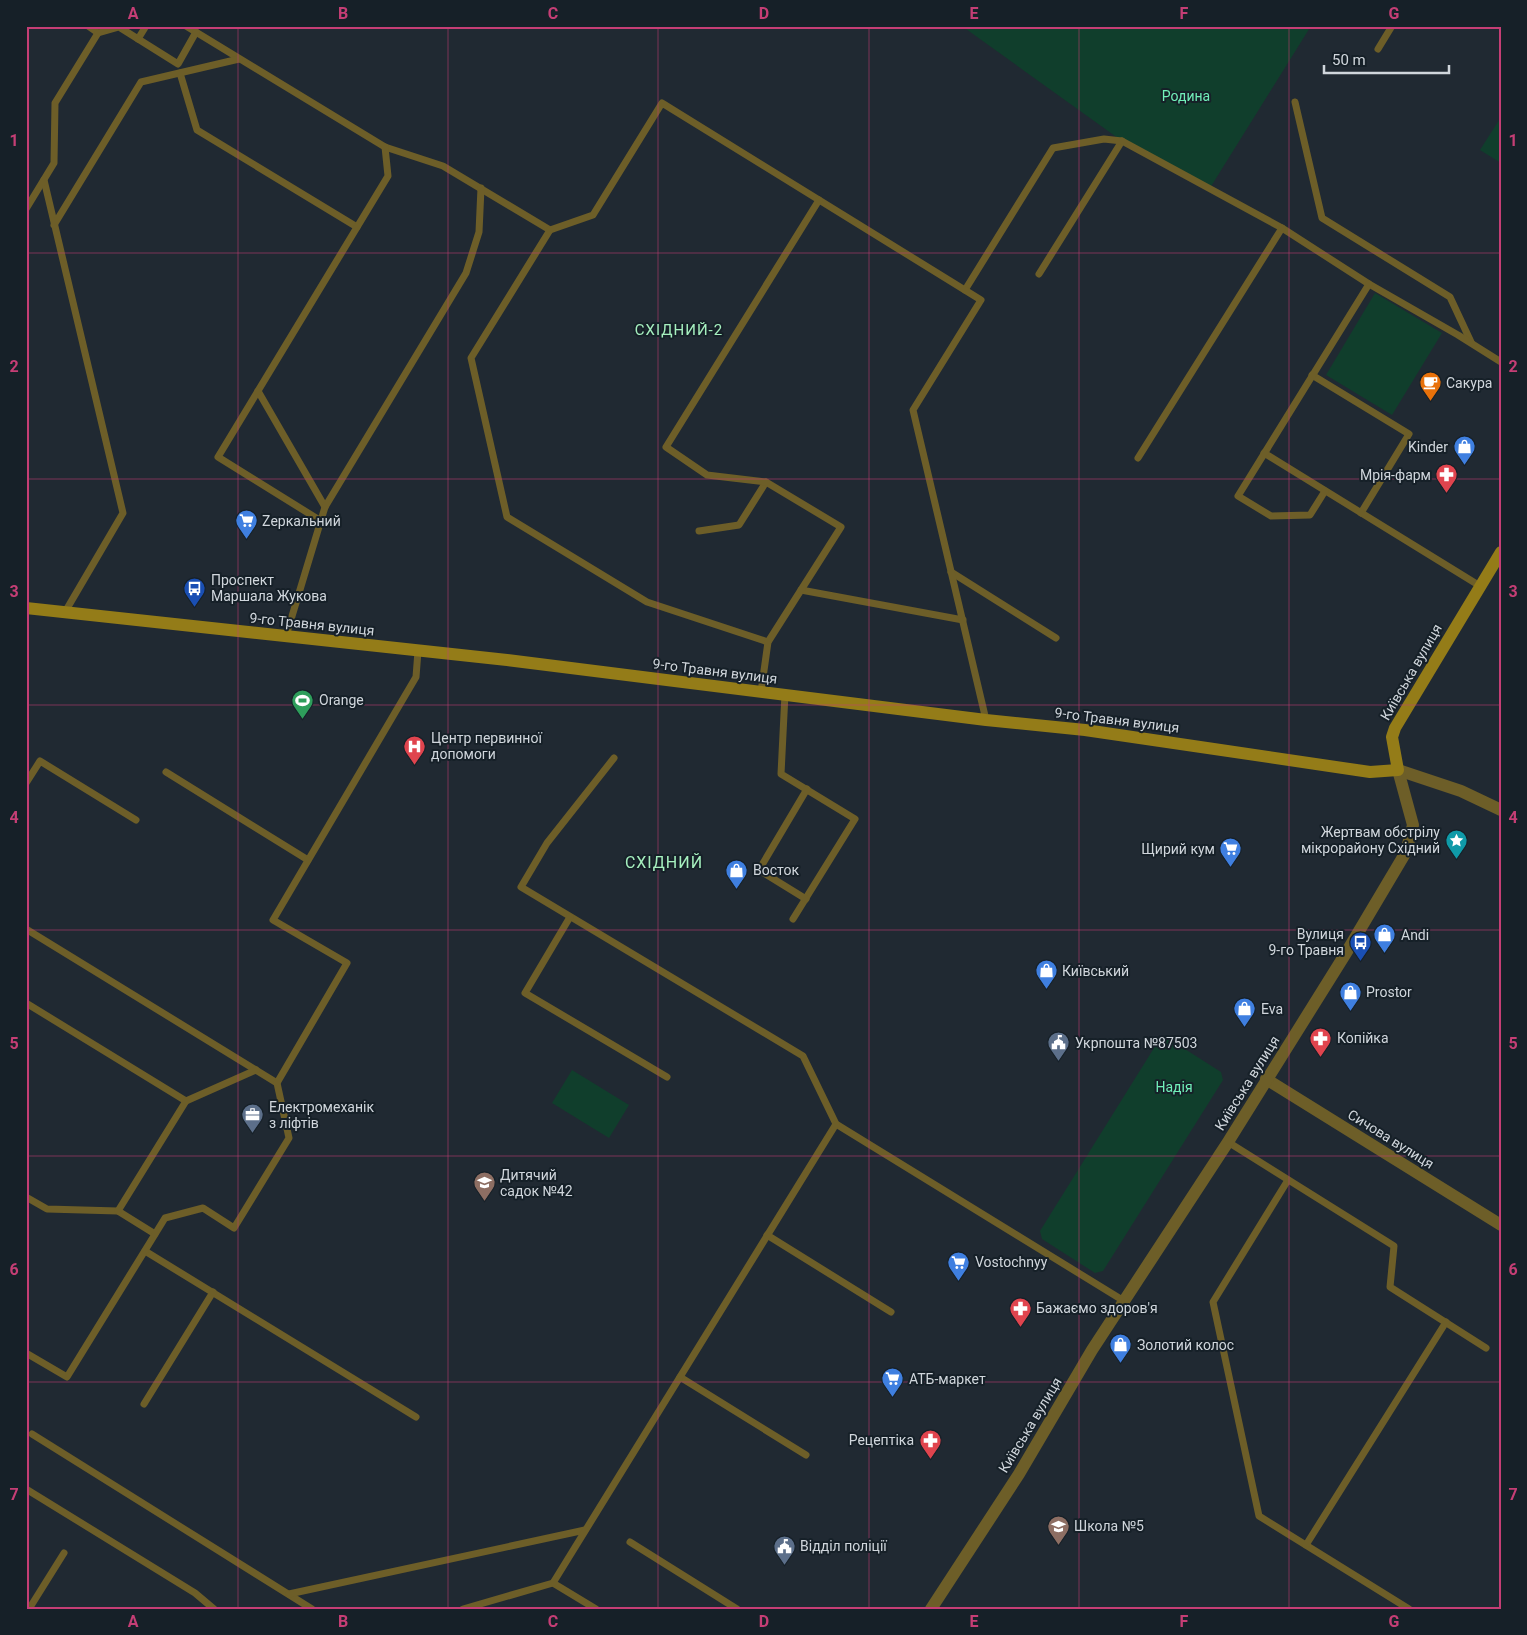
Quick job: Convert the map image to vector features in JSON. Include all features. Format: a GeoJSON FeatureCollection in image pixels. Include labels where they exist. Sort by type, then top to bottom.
{"type":"FeatureCollection","features":[{"type":"Feature","properties":{"kind":"street","name":"Київська вулиця"},"geometry":{"type":"LineString","coordinates":[[932,1609],[1019,1474],[1124,1301],[1228,1142],[1346,953],[1406,852],[1413,825],[1398,770],[1392,737],[1395,728],[1501,552]]}},
{"type":"Feature","properties":{"kind":"street","name":"9-го Травня вулиця"},"geometry":{"type":"LineString","coordinates":[[26,608],[418,650],[986,720],[1085,730],[1370,772],[1398,770]]}},
{"type":"Feature","properties":{"kind":"street"},"geometry":{"type":"LineString","coordinates":[[1398,770],[1461,791],[1501,810]]}},
{"type":"Feature","properties":{"kind":"street","name":"Сичова вулиця"},"geometry":{"type":"LineString","coordinates":[[1266,1079],[1501,1225]]}},
{"type":"Feature","properties":{"kind":"lane"},"geometry":{"type":"LineString","coordinates":[[88,26],[98,32],[119,28],[178,64],[196,32]]}},
{"type":"Feature","properties":{"kind":"lane"},"geometry":{"type":"LineString","coordinates":[[138,39],[146,26]]}},
{"type":"Feature","properties":{"kind":"lane"},"geometry":{"type":"LineString","coordinates":[[186,26],[385,147],[444,166],[550,230]]}},
{"type":"Feature","properties":{"kind":"lane"},"geometry":{"type":"LineString","coordinates":[[1378,49],[1392,26]]}},
{"type":"Feature","properties":{"kind":"lane"},"geometry":{"type":"LineString","coordinates":[[26,210],[54,163],[55,103],[98,32]]}},
{"type":"Feature","properties":{"kind":"lane"},"geometry":{"type":"LineString","coordinates":[[54,225],[141,82],[239,58]]}},
{"type":"Feature","properties":{"kind":"lane"},"geometry":{"type":"LineString","coordinates":[[180,73],[197,130],[357,227]]}},
{"type":"Feature","properties":{"kind":"lane"},"geometry":{"type":"LineString","coordinates":[[1295,102],[1322,218],[1450,297],[1471,342]]}},
{"type":"Feature","properties":{"kind":"lane"},"geometry":{"type":"LineString","coordinates":[[768,642],[647,602],[508,517],[470,358],[550,230],[593,215],[662,103],[981,300],[913,410],[986,720]]}},
{"type":"Feature","properties":{"kind":"lane"},"geometry":{"type":"LineString","coordinates":[[965,290],[1052,148],[1104,138],[1122,141],[1282,228],[1369,284],[1471,342],[1501,362]]}},
{"type":"Feature","properties":{"kind":"lane"},"geometry":{"type":"LineString","coordinates":[[1040,274],[1122,141]]}},
{"type":"Feature","properties":{"kind":"lane"},"geometry":{"type":"LineString","coordinates":[[321,521],[218,458],[388,176],[385,147]]}},
{"type":"Feature","properties":{"kind":"lane"},"geometry":{"type":"LineString","coordinates":[[44,180],[123,513],[65,612]]}},
{"type":"Feature","properties":{"kind":"lane"},"geometry":{"type":"LineString","coordinates":[[286,636],[325,508],[466,273],[479,232],[481,188]]}},
{"type":"Feature","properties":{"kind":"lane"},"geometry":{"type":"LineString","coordinates":[[761,692],[768,642],[841,528],[766,482],[708,475],[666,447],[820,200]]}},
{"type":"Feature","properties":{"kind":"lane"},"geometry":{"type":"LineString","coordinates":[[1138,458],[1282,228]]}},
{"type":"Feature","properties":{"kind":"lane"},"geometry":{"type":"LineString","coordinates":[[1325,491],[1310,515],[1271,516],[1238,496],[1369,284]]}},
{"type":"Feature","properties":{"kind":"lane"},"geometry":{"type":"LineString","coordinates":[[1312,375],[1409,434],[1361,513]]}},
{"type":"Feature","properties":{"kind":"lane"},"geometry":{"type":"LineString","coordinates":[[258,391],[325,508]]}},
{"type":"Feature","properties":{"kind":"lane"},"geometry":{"type":"LineString","coordinates":[[1264,453],[1480,586]]}},
{"type":"Feature","properties":{"kind":"lane"},"geometry":{"type":"LineString","coordinates":[[699,531],[739,525],[766,482]]}},
{"type":"Feature","properties":{"kind":"lane"},"geometry":{"type":"LineString","coordinates":[[951,572],[1056,638]]}},
{"type":"Feature","properties":{"kind":"lane"},"geometry":{"type":"LineString","coordinates":[[801,590],[963,620]]}},
{"type":"Feature","properties":{"kind":"lane"},"geometry":{"type":"LineString","coordinates":[[26,1352],[67,1377],[165,1218],[203,1208],[234,1228],[289,1138],[277,1084],[347,963],[273,920],[416,677],[418,650]]}},
{"type":"Feature","properties":{"kind":"lane"},"geometry":{"type":"LineString","coordinates":[[786,694],[781,774],[855,819],[793,919]]}},
{"type":"Feature","properties":{"kind":"lane"},"geometry":{"type":"LineString","coordinates":[[614,758],[547,843],[521,887],[803,1056],[836,1124],[1124,1301]]}},
{"type":"Feature","properties":{"kind":"lane"},"geometry":{"type":"LineString","coordinates":[[26,783],[40,760],[136,820]]}},
{"type":"Feature","properties":{"kind":"lane"},"geometry":{"type":"LineString","coordinates":[[166,772],[308,860]]}},
{"type":"Feature","properties":{"kind":"lane"},"geometry":{"type":"LineString","coordinates":[[806,899],[759,870],[807,790]]}},
{"type":"Feature","properties":{"kind":"lane"},"geometry":{"type":"LineString","coordinates":[[570,917],[525,993],[667,1077]]}},
{"type":"Feature","properties":{"kind":"lane"},"geometry":{"type":"LineString","coordinates":[[26,929],[277,1084]]}},
{"type":"Feature","properties":{"kind":"lane"},"geometry":{"type":"LineString","coordinates":[[26,1003],[186,1101]]}},
{"type":"Feature","properties":{"kind":"lane"},"geometry":{"type":"LineString","coordinates":[[118,1211],[186,1101],[256,1070]]}},
{"type":"Feature","properties":{"kind":"lane"},"geometry":{"type":"LineString","coordinates":[[463,1609],[553,1583],[836,1124]]}},
{"type":"Feature","properties":{"kind":"lane"},"geometry":{"type":"LineString","coordinates":[[1228,1142],[1394,1246],[1390,1287],[1486,1348]]}},
{"type":"Feature","properties":{"kind":"lane"},"geometry":{"type":"LineString","coordinates":[[1288,1180],[1212,1302],[1260,1516],[1409,1609]]}},
{"type":"Feature","properties":{"kind":"lane"},"geometry":{"type":"LineString","coordinates":[[26,1196],[47,1209],[118,1211],[155,1234]]}},
{"type":"Feature","properties":{"kind":"lane"},"geometry":{"type":"LineString","coordinates":[[767,1235],[891,1312]]}},
{"type":"Feature","properties":{"kind":"lane"},"geometry":{"type":"LineString","coordinates":[[145,1250],[416,1417]]}},
{"type":"Feature","properties":{"kind":"lane"},"geometry":{"type":"LineString","coordinates":[[144,1404],[213,1292]]}},
{"type":"Feature","properties":{"kind":"lane"},"geometry":{"type":"LineString","coordinates":[[1306,1545],[1446,1322]]}},
{"type":"Feature","properties":{"kind":"lane"},"geometry":{"type":"LineString","coordinates":[[680,1377],[806,1455]]}},
{"type":"Feature","properties":{"kind":"lane"},"geometry":{"type":"LineString","coordinates":[[32,1434],[312,1609]]}},
{"type":"Feature","properties":{"kind":"lane"},"geometry":{"type":"LineString","coordinates":[[26,1489],[195,1593],[214,1609]]}},
{"type":"Feature","properties":{"kind":"lane"},"geometry":{"type":"LineString","coordinates":[[289,1594],[585,1530]]}},
{"type":"Feature","properties":{"kind":"lane"},"geometry":{"type":"LineString","coordinates":[[630,1542],[737,1609]]}},
{"type":"Feature","properties":{"kind":"lane"},"geometry":{"type":"LineString","coordinates":[[30,1609],[64,1553]]}},
{"type":"Feature","properties":{"kind":"lane"},"geometry":{"type":"LineString","coordinates":[[553,1583],[596,1609]]}},
{"type":"Feature","properties":{"kind":"green space","name":"Родина"},"geometry":{"type":"Polygon","coordinates":[[[968,26],[1311,26],[1210,188],[1122,141],[966,29],[968,26]]]}},
{"type":"Feature","properties":{"kind":"green space"},"geometry":{"type":"Polygon","coordinates":[[[1501,117],[1501,163],[1480,150],[1501,117]]]}},
{"type":"Feature","properties":{"kind":"green space"},"geometry":{"type":"Polygon","coordinates":[[[1375,293],[1442,333],[1392,415],[1326,375],[1375,293]]]}},
{"type":"Feature","properties":{"kind":"green space","name":"Надія"},"geometry":{"type":"Polygon","coordinates":[[[1166,1037],[1221,1072],[1223,1080],[1103,1271],[1095,1273],[1042,1239],[1040,1231],[1159,1040],[1166,1037]]]}},
{"type":"Feature","properties":{"kind":"green space"},"geometry":{"type":"Polygon","coordinates":[[[572,1070],[629,1105],[609,1138],[552,1103],[572,1070]]]}},
{"type":"Feature","properties":{"kind":"place","name":"Сакура"},"geometry":{"type":"Point","coordinates":[1430,402]}},
{"type":"Feature","properties":{"kind":"place","name":"Kinder"},"geometry":{"type":"Point","coordinates":[1464,466]}},
{"type":"Feature","properties":{"kind":"place","name":"Мрія-фарм"},"geometry":{"type":"Point","coordinates":[1447,494]}},
{"type":"Feature","properties":{"kind":"place","name":"Zеркальний"},"geometry":{"type":"Point","coordinates":[246,540]}},
{"type":"Feature","properties":{"kind":"place","name":"Проспект Маршала Жукова"},"geometry":{"type":"Point","coordinates":[195,607]}},
{"type":"Feature","properties":{"kind":"place","name":"Orange"},"geometry":{"type":"Point","coordinates":[303,719]}},
{"type":"Feature","properties":{"kind":"place","name":"Центр первинної допомоги"},"geometry":{"type":"Point","coordinates":[415,765]}},
{"type":"Feature","properties":{"kind":"place","name":"Жертвам обстрілу мікрорайону Східний"},"geometry":{"type":"Point","coordinates":[1456,859]}},
{"type":"Feature","properties":{"kind":"place","name":"Щирий кум"},"geometry":{"type":"Point","coordinates":[1231,868]}},
{"type":"Feature","properties":{"kind":"place","name":"Восток"},"geometry":{"type":"Point","coordinates":[737,889]}},
{"type":"Feature","properties":{"kind":"place","name":"Andi"},"geometry":{"type":"Point","coordinates":[1385,954]}},
{"type":"Feature","properties":{"kind":"place","name":"Вулиця 9-го Травня"},"geometry":{"type":"Point","coordinates":[1360,961]}},
{"type":"Feature","properties":{"kind":"place","name":"Київський"},"geometry":{"type":"Point","coordinates":[1046,990]}},
{"type":"Feature","properties":{"kind":"place","name":"Prostor"},"geometry":{"type":"Point","coordinates":[1350,1011]}},
{"type":"Feature","properties":{"kind":"place","name":"Eva"},"geometry":{"type":"Point","coordinates":[1245,1028]}},
{"type":"Feature","properties":{"kind":"place","name":"Копійка"},"geometry":{"type":"Point","coordinates":[1321,1057]}},
{"type":"Feature","properties":{"kind":"place","name":"Укрпошта №87503"},"geometry":{"type":"Point","coordinates":[1059,1062]}},
{"type":"Feature","properties":{"kind":"place","name":"Електромеханік з ліфтів"},"geometry":{"type":"Point","coordinates":[253,1134]}},
{"type":"Feature","properties":{"kind":"place","name":"Дитячий садок №42"},"geometry":{"type":"Point","coordinates":[484,1202]}},
{"type":"Feature","properties":{"kind":"place","name":"Vostochnyy"},"geometry":{"type":"Point","coordinates":[959,1281]}},
{"type":"Feature","properties":{"kind":"place","name":"Бажаємо здоров'я"},"geometry":{"type":"Point","coordinates":[1020,1327]}},
{"type":"Feature","properties":{"kind":"place","name":"Золотий колос"},"geometry":{"type":"Point","coordinates":[1121,1364]}},
{"type":"Feature","properties":{"kind":"place","name":"АТБ-маркет"},"geometry":{"type":"Point","coordinates":[893,1398]}},
{"type":"Feature","properties":{"kind":"place","name":"Рецептіка"},"geometry":{"type":"Point","coordinates":[930,1459]}},
{"type":"Feature","properties":{"kind":"place","name":"Школа №5"},"geometry":{"type":"Point","coordinates":[1058,1545]}},
{"type":"Feature","properties":{"kind":"place","name":"Відділ поліції"},"geometry":{"type":"Point","coordinates":[784,1565]}},
{"type":"Feature","properties":{"kind":"district","name":"СХІДНИЙ-2"},"geometry":{"type":"Point","coordinates":[679,330]}},
{"type":"Feature","properties":{"kind":"district","name":"СХІДНИЙ"},"geometry":{"type":"Point","coordinates":[664,862]}}]}
